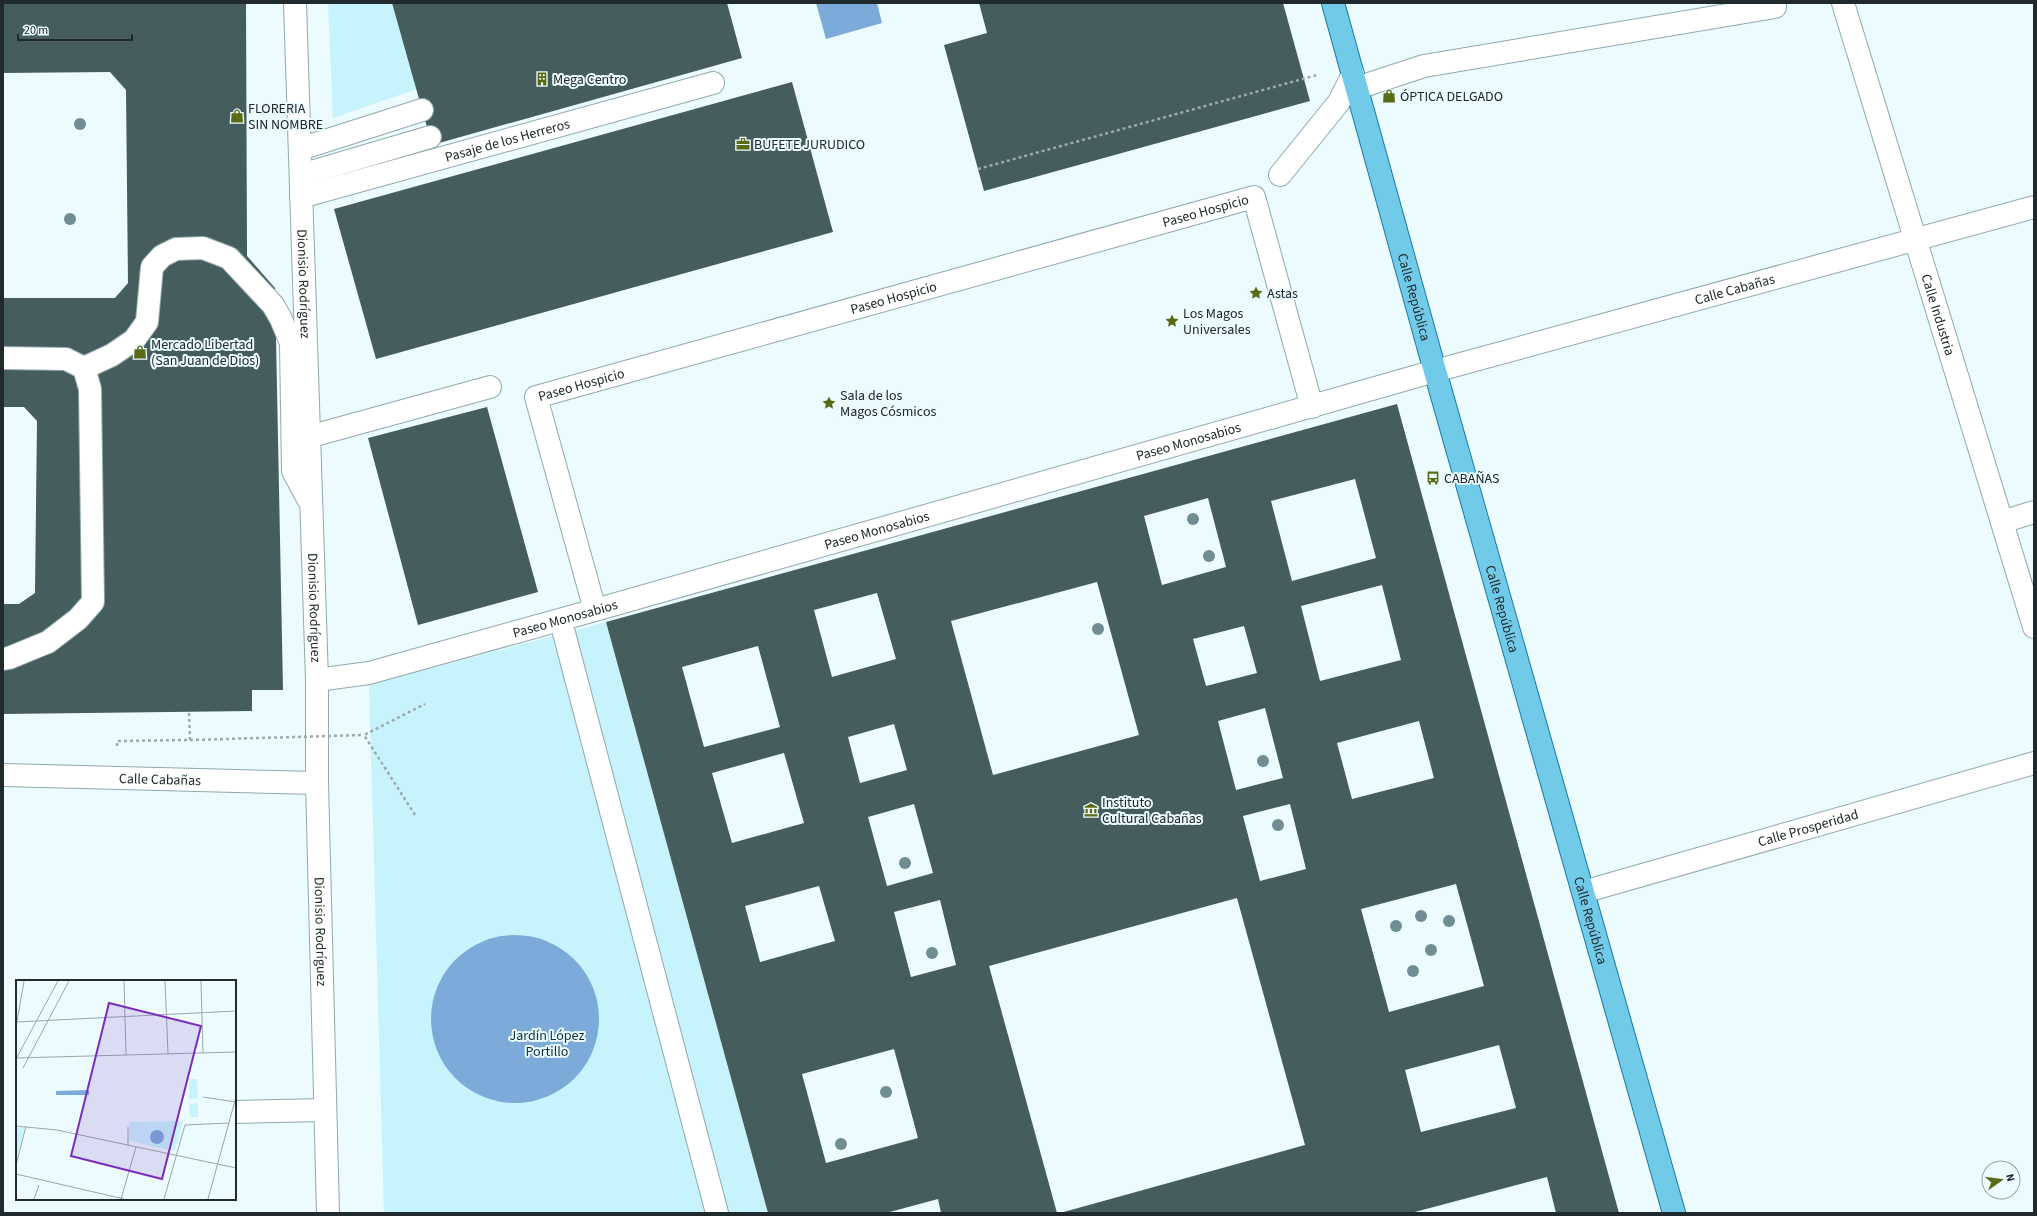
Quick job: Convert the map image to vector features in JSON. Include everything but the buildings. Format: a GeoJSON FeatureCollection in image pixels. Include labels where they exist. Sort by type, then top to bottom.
{"type":"FeatureCollection","features":[{"type":"Feature","properties":{"kind":"main road","name":"Calle República"},"geometry":{"type":"LineString","coordinates":[[1333,3],[1435,371],[1674,1213]]}},
{"type":"Feature","properties":{"kind":"street","name":"Dionisio Rodríguez"},"geometry":{"type":"LineString","coordinates":[[294,3],[302,197],[310,503],[317,680],[317,783],[328,1213]]}},
{"type":"Feature","properties":{"kind":"street","name":"Calle Industria"},"geometry":{"type":"LineString","coordinates":[[1844,3],[2002,522],[2026,572],[2034,627]]}},
{"type":"Feature","properties":{"kind":"street"},"geometry":{"type":"LineString","coordinates":[[1280,175],[1355,81],[1424,66],[1776,7]]}},
{"type":"Feature","properties":{"kind":"street","name":"Pasaje de los Herreros"},"geometry":{"type":"LineString","coordinates":[[302,197],[712,83]]}},
{"type":"Feature","properties":{"kind":"street"},"geometry":{"type":"LineString","coordinates":[[300,148],[422,110]]}},
{"type":"Feature","properties":{"kind":"street"},"geometry":{"type":"LineString","coordinates":[[301,175],[430,137]]}},
{"type":"Feature","properties":{"kind":"street","name":"Paseo Hospicio"},"geometry":{"type":"LineString","coordinates":[[595,610],[536,397],[1254,197],[1312,407]]}},
{"type":"Feature","properties":{"kind":"street","name":"Calle Cabañas"},"geometry":{"type":"LineString","coordinates":[[1435,371],[2034,207]]}},
{"type":"Feature","properties":{"kind":"street"},"geometry":{"type":"LineString","coordinates":[[84,368],[112,355],[134,340],[147,322],[152,267],[162,256],[176,249],[203,248],[229,258],[273,305],[281,319],[291,343],[293,471],[310,503]]}},
{"type":"Feature","properties":{"kind":"street"},"geometry":{"type":"LineString","coordinates":[[3,358],[66,359],[84,368],[90,389],[93,602],[78,619],[48,642],[3,659]]}},
{"type":"Feature","properties":{"kind":"street","name":"Paseo Monosabios"},"geometry":{"type":"LineString","coordinates":[[317,680],[369,673],[555,628],[595,610],[1435,371]]}},
{"type":"Feature","properties":{"kind":"street"},"geometry":{"type":"LineString","coordinates":[[308,437],[490,387]]}},
{"type":"Feature","properties":{"kind":"street"},"geometry":{"type":"LineString","coordinates":[[2002,522],[2034,512]]}},
{"type":"Feature","properties":{"kind":"street"},"geometry":{"type":"LineString","coordinates":[[555,628],[717,1213]]}},
{"type":"Feature","properties":{"kind":"street","name":"Calle Prosperidad"},"geometry":{"type":"LineString","coordinates":[[1583,892],[2034,762]]}},
{"type":"Feature","properties":{"kind":"street","name":"Calle Cabañas"},"geometry":{"type":"LineString","coordinates":[[3,775],[317,783]]}},
{"type":"Feature","properties":{"kind":"street"},"geometry":{"type":"LineString","coordinates":[[236,1112],[325,1110]]}},
{"type":"Feature","properties":{"kind":"path"},"geometry":{"type":"LineString","coordinates":[[978,169],[1303,78]]}},
{"type":"Feature","properties":{"kind":"path"},"geometry":{"type":"LineString","coordinates":[[117,741],[364,735],[425,704]]}},
{"type":"Feature","properties":{"kind":"path"},"geometry":{"type":"LineString","coordinates":[[189,712],[190,740]]}},
{"type":"Feature","properties":{"kind":"path"},"geometry":{"type":"LineString","coordinates":[[364,735],[415,815]]}},
{"type":"Feature","properties":{"kind":"green space"},"geometry":{"type":"Polygon","coordinates":[[[328,3],[392,3],[417,89],[333,118],[328,3]]]}},
{"type":"Feature","properties":{"kind":"green space","name":"Jardín López Portillo"},"geometry":{"type":"Polygon","coordinates":[[[606,622],[768,1213],[384,1213],[369,685],[606,622]]]}},
{"type":"Feature","properties":{"kind":"water"},"geometry":{"type":"Polygon","coordinates":[[[816,3],[877,3],[882,23],[826,39],[816,3]]]}},
{"type":"Feature","properties":{"kind":"water"},"geometry":{"type":"Polygon","coordinates":[[[507,935],[523,935],[540,938],[547,941],[562,949],[575,959],[585,972],[596,994],[599,1019],[596,1044],[585,1066],[575,1079],[562,1089],[540,1100],[523,1103],[507,1103],[490,1100],[475,1093],[461,1084],[450,1073],[434,1044],[431,1027],[431,1011],[434,994],[441,979],[450,965],[461,954],[490,938],[507,935]]]}},
{"type":"Feature","properties":{"kind":"place","name":"Mega Centro"},"geometry":{"type":"Point","coordinates":[542,79]}},
{"type":"Feature","properties":{"kind":"place","name":"ÓPTICA DELGADO"},"geometry":{"type":"Point","coordinates":[1389,96]}},
{"type":"Feature","properties":{"kind":"place","name":"FLORERIA SIN NOMBRE"},"geometry":{"type":"Point","coordinates":[237,116]}},
{"type":"Feature","properties":{"kind":"place","name":"BUFETE JURUDICO"},"geometry":{"type":"Point","coordinates":[743,144]}},
{"type":"Feature","properties":{"kind":"place","name":"Astas"},"geometry":{"type":"Point","coordinates":[1256,293]}},
{"type":"Feature","properties":{"kind":"place","name":"Los Magos Universales"},"geometry":{"type":"Point","coordinates":[1172,321]}},
{"type":"Feature","properties":{"kind":"place","name":"Mercado Libertad (San Juan de Dios)"},"geometry":{"type":"Point","coordinates":[140,352]}},
{"type":"Feature","properties":{"kind":"place","name":"Sala de los Magos Cósmicos"},"geometry":{"type":"Point","coordinates":[829,403]}},
{"type":"Feature","properties":{"kind":"place","name":"CABAÑAS"},"geometry":{"type":"Point","coordinates":[1433,478]}},
{"type":"Feature","properties":{"kind":"place","name":"Instituto Cultural Cabañas"},"geometry":{"type":"Point","coordinates":[1091,810]}}]}
